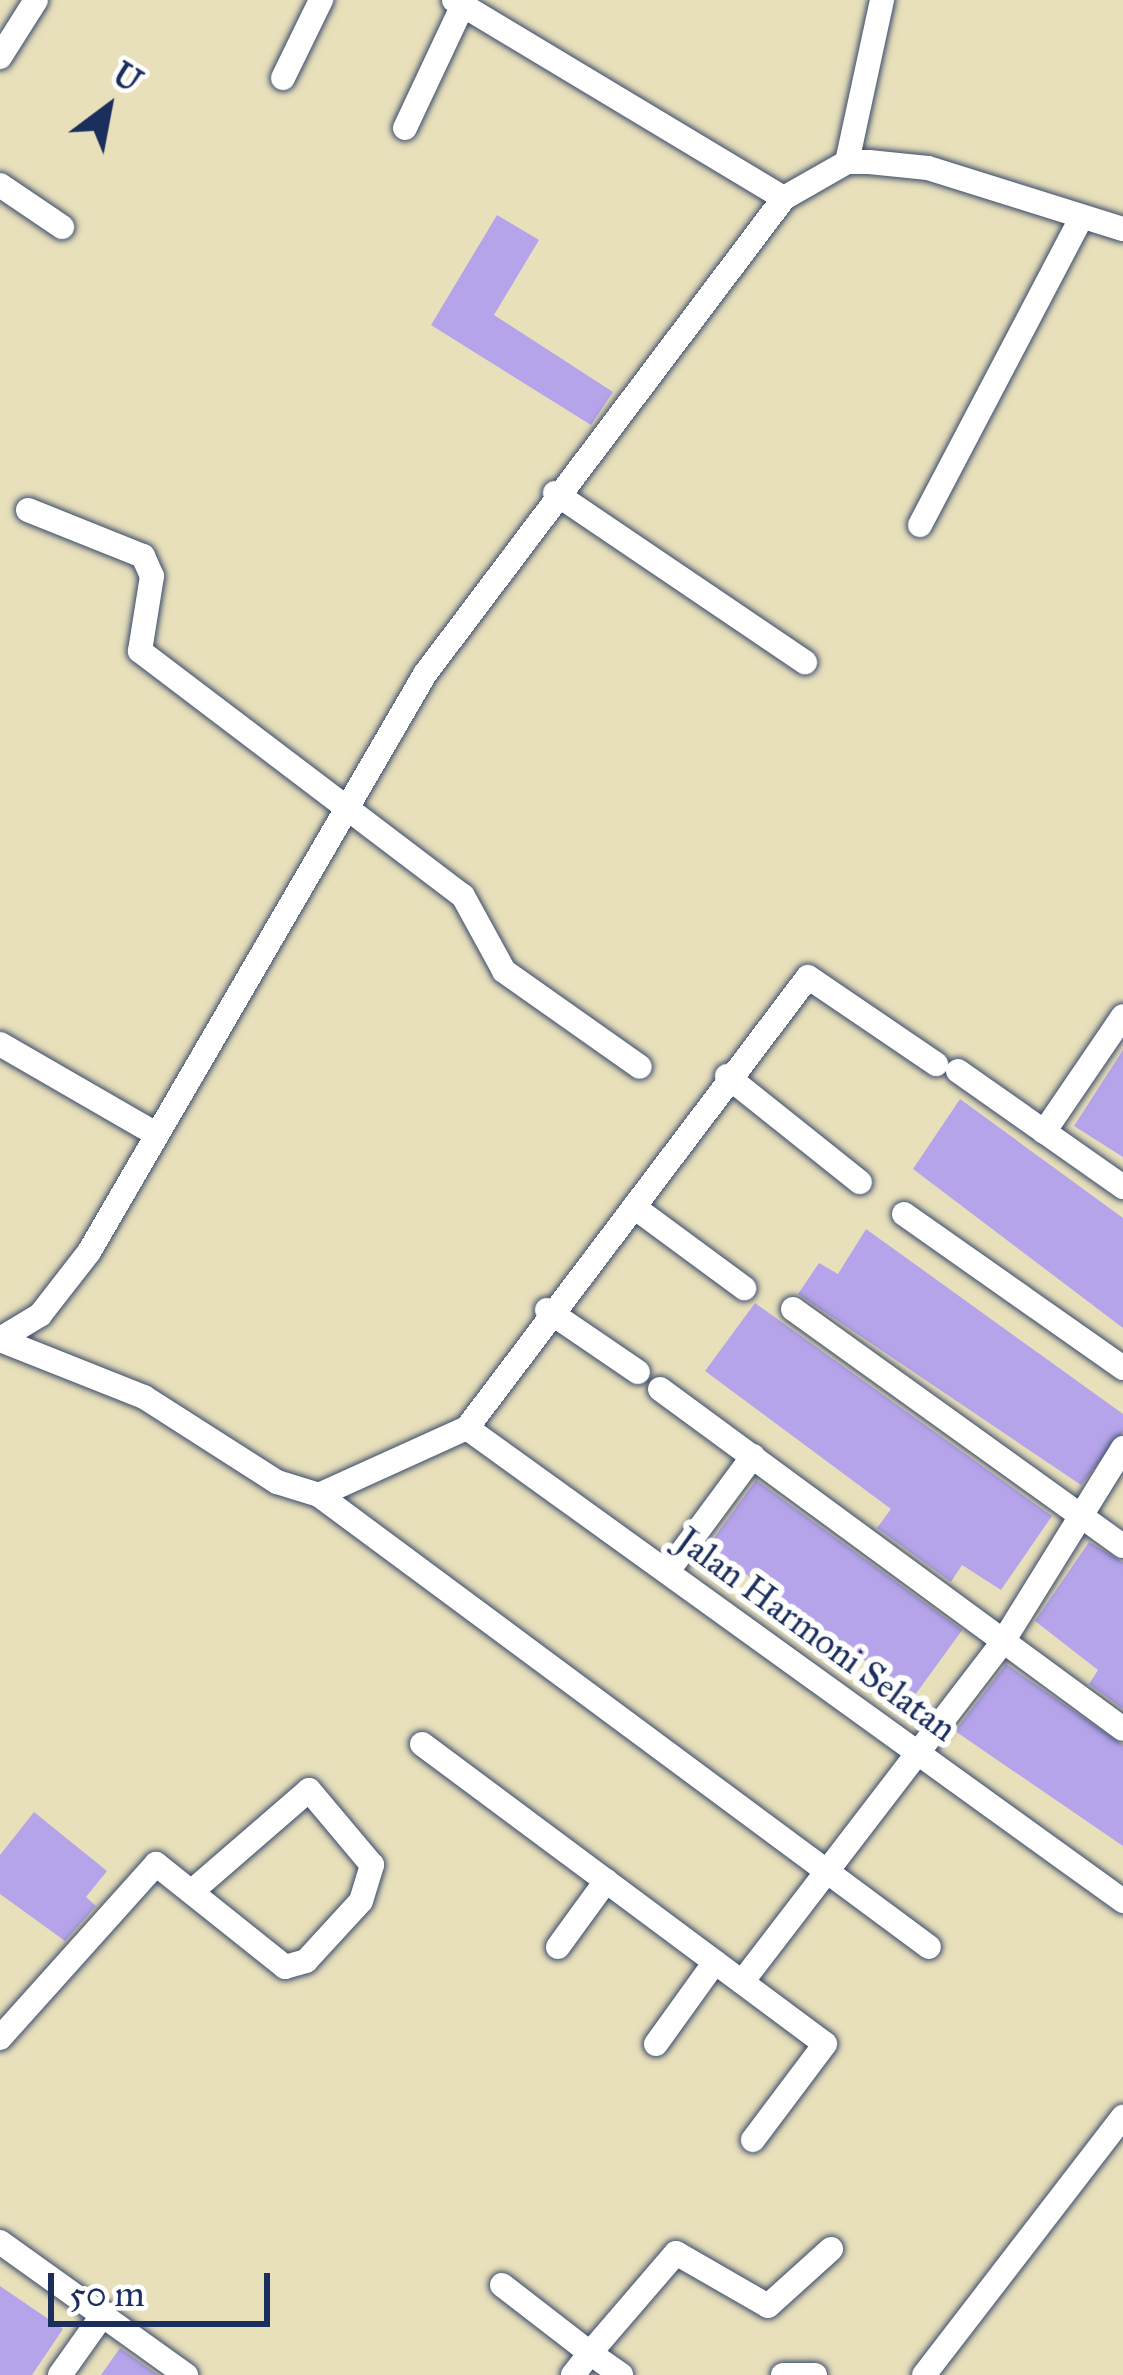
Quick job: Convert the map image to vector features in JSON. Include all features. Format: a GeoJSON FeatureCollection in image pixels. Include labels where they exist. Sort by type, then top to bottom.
{"type":"FeatureCollection","features":[{"type":"Feature","properties":{"kind":"street"},"geometry":{"type":"LineString","coordinates":[[0,57],[36,0]]}},
{"type":"Feature","properties":{"kind":"street"},"geometry":{"type":"LineString","coordinates":[[283,78],[321,0]]}},
{"type":"Feature","properties":{"kind":"street"},"geometry":{"type":"LineString","coordinates":[[847,162],[883,0]]}},
{"type":"Feature","properties":{"kind":"street"},"geometry":{"type":"LineString","coordinates":[[405,128],[459,3],[784,198]]}},
{"type":"Feature","properties":{"kind":"street"},"geometry":{"type":"LineString","coordinates":[[929,1948],[319,1495],[277,1482],[144,1397],[2,1340],[64,1286],[344,802],[555,493],[784,198],[847,162],[928,168],[1123,229]]}},
{"type":"Feature","properties":{"kind":"street"},"geometry":{"type":"LineString","coordinates":[[0,185],[62,226]]}},
{"type":"Feature","properties":{"kind":"street"},"geometry":{"type":"LineString","coordinates":[[920,525],[1082,217]]}},
{"type":"Feature","properties":{"kind":"street"},"geometry":{"type":"LineString","coordinates":[[555,493],[805,662]]}},
{"type":"Feature","properties":{"kind":"street"},"geometry":{"type":"LineString","coordinates":[[28,510],[143,556],[152,576],[140,651],[464,896],[504,971],[640,1066]]}},
{"type":"Feature","properties":{"kind":"street"},"geometry":{"type":"LineString","coordinates":[[319,1495],[466,1428],[547,1310],[634,1208],[727,1076],[808,977],[1123,1187]]}},
{"type":"Feature","properties":{"kind":"street"},"geometry":{"type":"LineString","coordinates":[[1044,1132],[1123,1016]]}},
{"type":"Feature","properties":{"kind":"street"},"geometry":{"type":"LineString","coordinates":[[0,1044],[154,1133]]}},
{"type":"Feature","properties":{"kind":"street"},"geometry":{"type":"LineString","coordinates":[[727,1076],[860,1182]]}},
{"type":"Feature","properties":{"kind":"street"},"geometry":{"type":"LineString","coordinates":[[634,1208],[744,1288]]}},
{"type":"Feature","properties":{"kind":"street"},"geometry":{"type":"LineString","coordinates":[[904,1214],[1123,1368]]}},
{"type":"Feature","properties":{"kind":"street"},"geometry":{"type":"LineString","coordinates":[[547,1310],[638,1372]]}},
{"type":"Feature","properties":{"kind":"street"},"geometry":{"type":"LineString","coordinates":[[793,1310],[1079,1510],[1123,1546]]}},
{"type":"Feature","properties":{"kind":"street"},"geometry":{"type":"LineString","coordinates":[[660,1389],[1123,1729]]}},
{"type":"Feature","properties":{"kind":"street","name":"Jalan Harmoni Selatan"},"geometry":{"type":"LineString","coordinates":[[466,1428],[1123,1901]]}},
{"type":"Feature","properties":{"kind":"street"},"geometry":{"type":"LineString","coordinates":[[742,1982],[1004,1640],[1079,1510],[1123,1448]]}},
{"type":"Feature","properties":{"kind":"street"},"geometry":{"type":"LineString","coordinates":[[668,1570],[753,1456]]}},
{"type":"Feature","properties":{"kind":"street"},"geometry":{"type":"LineString","coordinates":[[422,1744],[824,2044],[753,2140]]}},
{"type":"Feature","properties":{"kind":"street"},"geometry":{"type":"LineString","coordinates":[[0,2038],[156,1864],[196,1887],[270,1960],[298,1966],[374,1886],[372,1865],[309,1790],[196,1887]]}},
{"type":"Feature","properties":{"kind":"street"},"geometry":{"type":"LineString","coordinates":[[558,1947],[606,1881]]}},
{"type":"Feature","properties":{"kind":"street"},"geometry":{"type":"LineString","coordinates":[[656,2044],[715,1962]]}},
{"type":"Feature","properties":{"kind":"street"},"geometry":{"type":"LineString","coordinates":[[924,2375],[1123,2116]]}},
{"type":"Feature","properties":{"kind":"street"},"geometry":{"type":"LineString","coordinates":[[0,2242],[186,2375]]}},
{"type":"Feature","properties":{"kind":"street"},"geometry":{"type":"LineString","coordinates":[[573,2375],[676,2253],[768,2306],[830,2249]]}},
{"type":"Feature","properties":{"kind":"street"},"geometry":{"type":"LineString","coordinates":[[502,2285],[621,2375]]}},
{"type":"Feature","properties":{"kind":"street"},"geometry":{"type":"LineString","coordinates":[[60,2375],[104,2313]]}},
{"type":"Feature","properties":{"kind":"street"},"geometry":{"type":"LineString","coordinates":[[783,2375],[815,2375]]}},
{"type":"Feature","properties":{"kind":"building"},"geometry":{"type":"Polygon","coordinates":[[[497,215],[539,240],[494,315],[613,392],[591,425],[431,325],[497,215]]]}},
{"type":"Feature","properties":{"kind":"building"},"geometry":{"type":"Polygon","coordinates":[[[1123,1050],[1123,1157],[1074,1126],[1123,1050]]]}},
{"type":"Feature","properties":{"kind":"building"},"geometry":{"type":"Polygon","coordinates":[[[960,1099],[1123,1218],[1123,1328],[913,1169],[960,1099]]]}},
{"type":"Feature","properties":{"kind":"building"},"geometry":{"type":"Polygon","coordinates":[[[866,1229],[1123,1414],[1123,1432],[1081,1485],[798,1294],[819,1263],[838,1274],[866,1229]]]}},
{"type":"Feature","properties":{"kind":"building"},"geometry":{"type":"Polygon","coordinates":[[[755,1303],[1052,1516],[1001,1590],[962,1565],[951,1582],[877,1528],[891,1509],[705,1371],[755,1303]]]}},
{"type":"Feature","properties":{"kind":"building"},"geometry":{"type":"Polygon","coordinates":[[[756,1480],[962,1630],[914,1696],[708,1546],[756,1480]]]}},
{"type":"Feature","properties":{"kind":"building"},"geometry":{"type":"Polygon","coordinates":[[[1089,1542],[1123,1562],[1123,1709],[1089,1684],[1098,1670],[1035,1621],[1089,1542]]]}},
{"type":"Feature","properties":{"kind":"building"},"geometry":{"type":"Polygon","coordinates":[[[1006,1664],[1123,1745],[1123,1846],[955,1731],[1006,1664]]]}},
{"type":"Feature","properties":{"kind":"building"},"geometry":{"type":"Polygon","coordinates":[[[34,1812],[107,1871],[86,1897],[96,1906],[65,1941],[0,1894],[0,1855],[34,1812]]]}},
{"type":"Feature","properties":{"kind":"building"},"geometry":{"type":"Polygon","coordinates":[[[0,2286],[63,2329],[32,2375],[0,2375],[0,2286]]]}},
{"type":"Feature","properties":{"kind":"building"},"geometry":{"type":"Polygon","coordinates":[[[120,2348],[158,2375],[101,2375],[120,2348]]]}}]}
